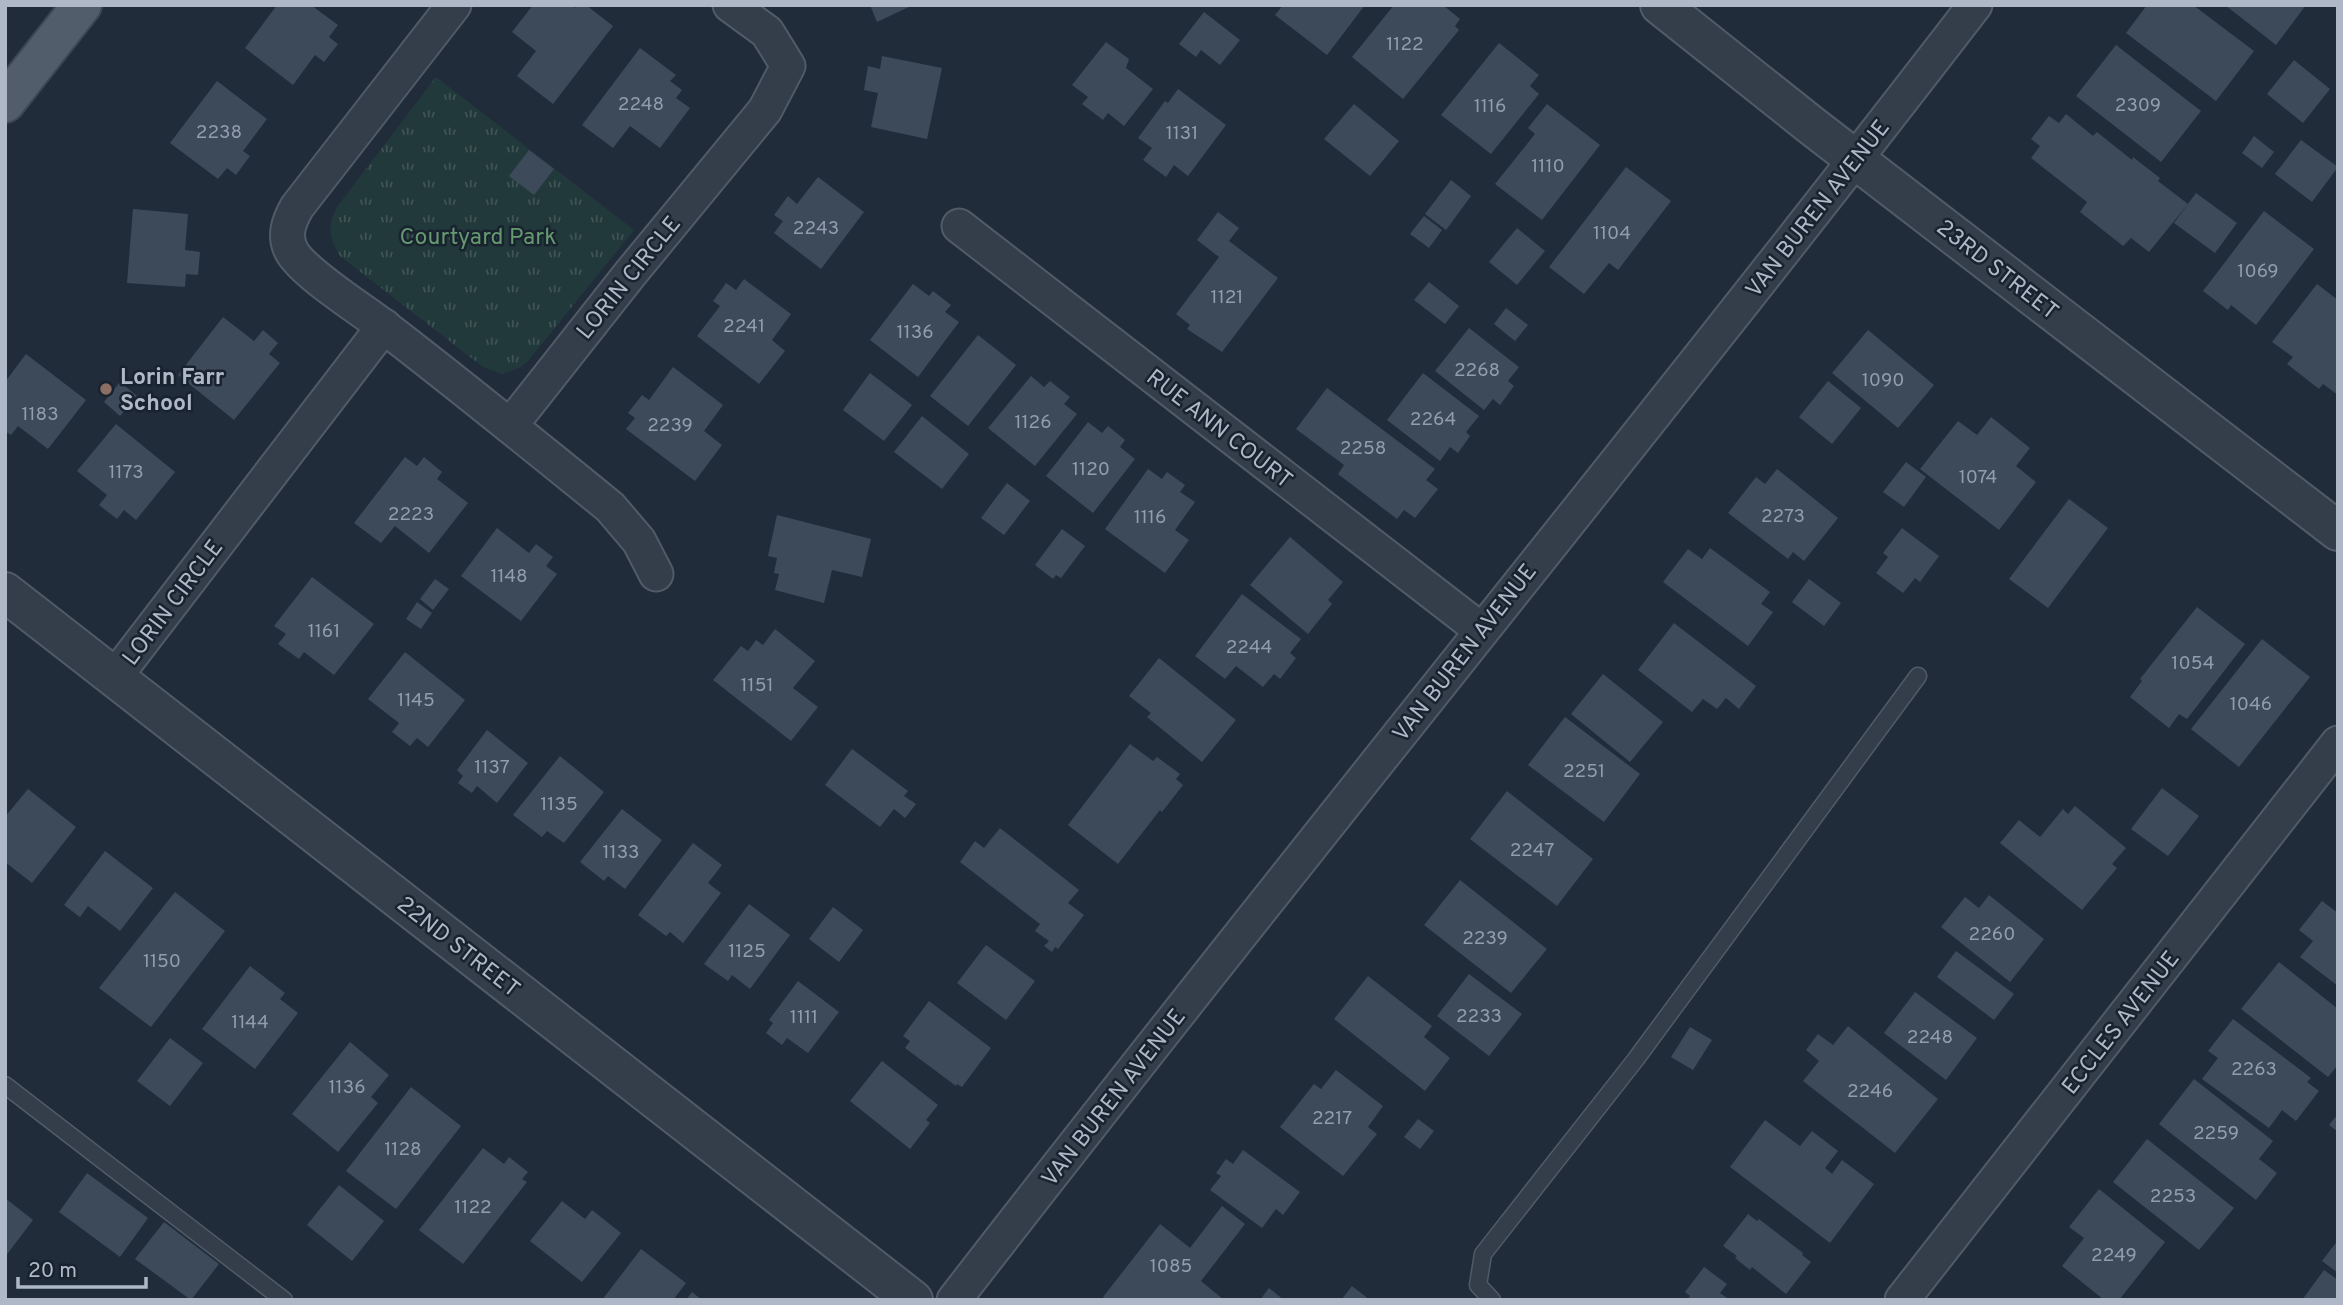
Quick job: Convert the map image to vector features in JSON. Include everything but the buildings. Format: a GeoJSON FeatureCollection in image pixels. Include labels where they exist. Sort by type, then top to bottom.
{"type":"FeatureCollection","features":[{"type":"Feature","properties":{"kind":"main road"},"geometry":{"type":"LineString","coordinates":[[5,103],[82,5]]}},
{"type":"Feature","properties":{"kind":"street"},"geometry":{"type":"LineString","coordinates":[[454,5],[297,207],[289,221],[287,237],[292,251],[306,268],[384,326],[610,507],[639,541],[656,574]]}},
{"type":"Feature","properties":{"kind":"street","name":"LORIN CIRCLE"},"geometry":{"type":"LineString","coordinates":[[510,426],[765,110],[788,66],[767,32],[730,5]]}},
{"type":"Feature","properties":{"kind":"street","name":"23RD STREET"},"geometry":{"type":"LineString","coordinates":[[1660,5],[1856,160],[2338,531]]}},
{"type":"Feature","properties":{"kind":"street","name":"VAN BUREN AVENUE"},"geometry":{"type":"LineString","coordinates":[[954,1300],[1481,630],[1856,160],[1975,5]]}},
{"type":"Feature","properties":{"kind":"street","name":"RUE ANN COURT"},"geometry":{"type":"LineString","coordinates":[[959,226],[1481,630]]}},
{"type":"Feature","properties":{"kind":"street","name":"LORIN CIRCLE"},"geometry":{"type":"LineString","coordinates":[[114,678],[384,326]]}},
{"type":"Feature","properties":{"kind":"street","name":"22ND STREET"},"geometry":{"type":"LineString","coordinates":[[5,592],[913,1300]]}},
{"type":"Feature","properties":{"kind":"street","name":"ECCLES AVENUE"},"geometry":{"type":"LineString","coordinates":[[1902,1300],[2338,743]]}},
{"type":"Feature","properties":{"kind":"lane"},"geometry":{"type":"LineString","coordinates":[[1492,1300],[1478,1285],[1483,1254],[1636,1059],[1918,676]]}},
{"type":"Feature","properties":{"kind":"lane"},"geometry":{"type":"LineString","coordinates":[[5,1085],[284,1300]]}},
{"type":"Feature","properties":{"kind":"green space","name":"Courtyard Park"},"geometry":{"type":"Polygon","coordinates":[[[436,77],[634,230],[528,361],[521,367],[502,374],[483,367],[340,256],[333,244],[331,226],[337,207],[436,77]]]}},
{"type":"Feature","properties":{"kind":"place","name":"Lorin Farr School"},"geometry":{"type":"Point","coordinates":[106,389]}}]}
